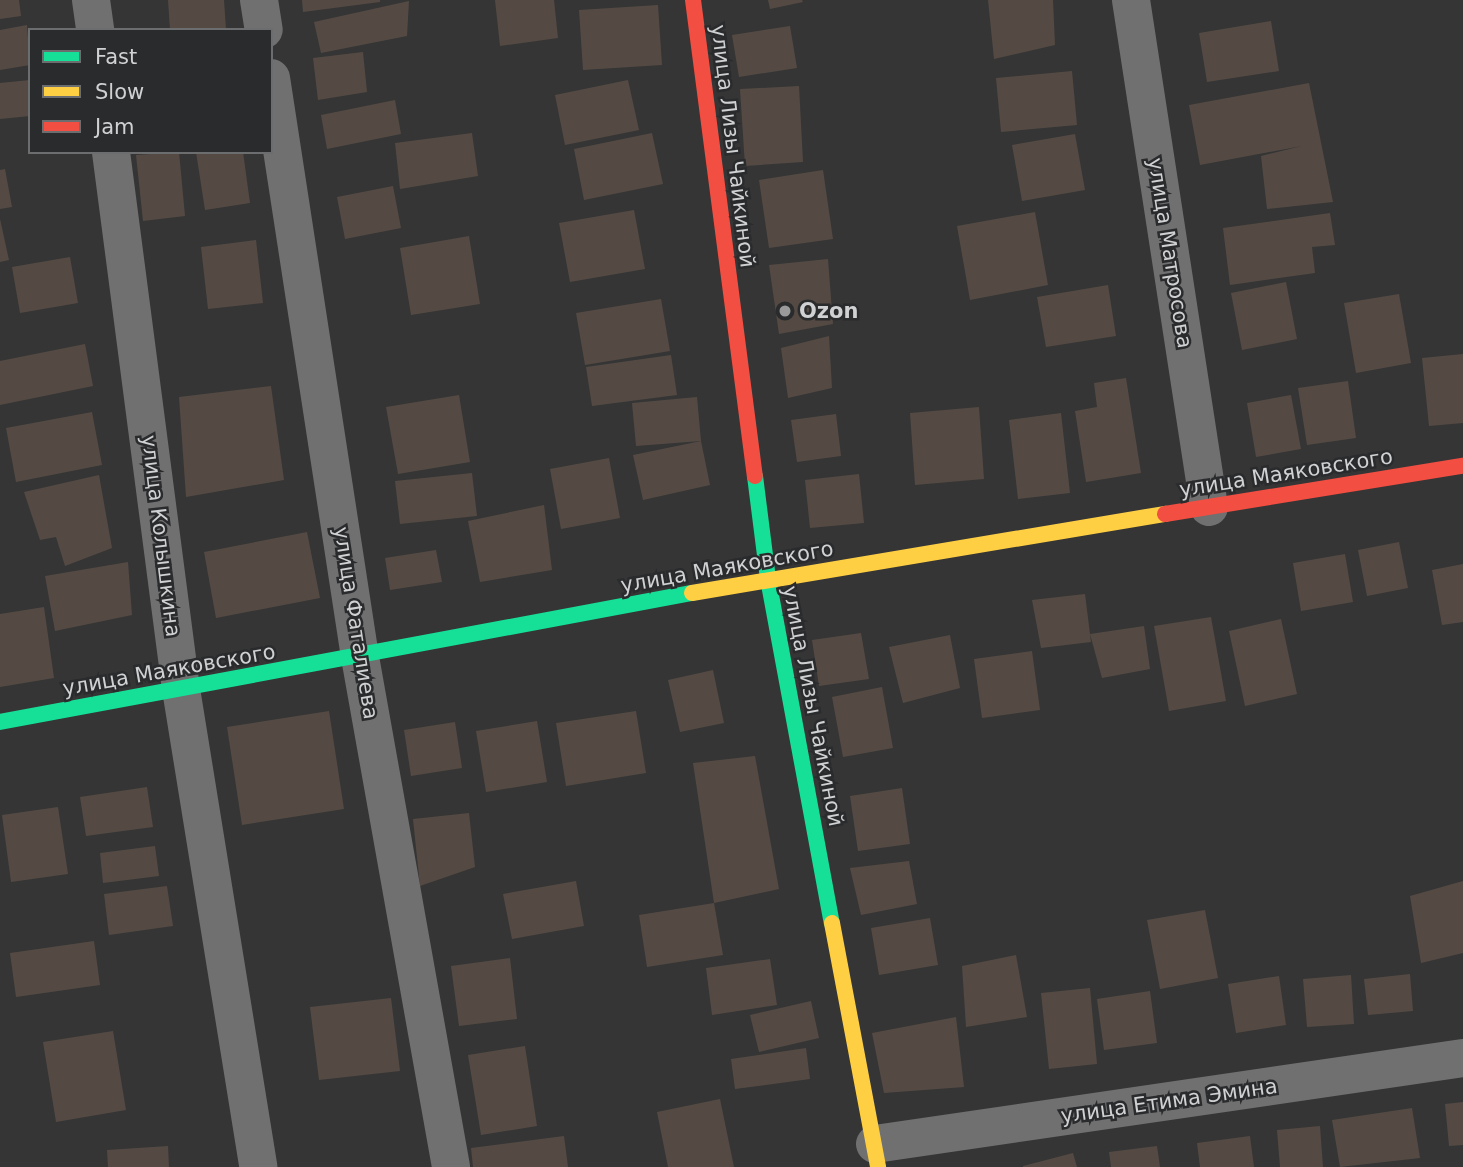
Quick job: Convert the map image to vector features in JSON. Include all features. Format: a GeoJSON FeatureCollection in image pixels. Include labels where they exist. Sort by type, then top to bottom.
{"type":"FeatureCollection","features":[{"type":"Feature","properties":{"kind":"street"},"geometry":{"type":"LineString","coordinates":[[91,0],[95,28]]}},
{"type":"Feature","properties":{"kind":"street"},"geometry":{"type":"LineString","coordinates":[[259,0],[264,28]]}},
{"type":"Feature","properties":{"kind":"street","name":"улица Лизы Чайкиной"},"geometry":{"type":"LineString","coordinates":[[693,0],[768,579],[876,1156]]}},
{"type":"Feature","properties":{"kind":"street","name":"улица Матросова"},"geometry":{"type":"LineString","coordinates":[[1131,0],[1209,507]]}},
{"type":"Feature","properties":{"kind":"street","name":"улица Фаталиева"},"geometry":{"type":"LineString","coordinates":[[273,91],[360,657],[451,1167]]}},
{"type":"Feature","properties":{"kind":"street","name":"улица Колышкина"},"geometry":{"type":"LineString","coordinates":[[111,154],[181,689],[258,1167]]}},
{"type":"Feature","properties":{"kind":"street","name":"улица Маяковского"},"geometry":{"type":"LineString","coordinates":[[0,722],[768,579],[1463,466]]}},
{"type":"Feature","properties":{"kind":"street","name":"улица Етима Эмина"},"geometry":{"type":"LineString","coordinates":[[876,1156],[1463,1058]]}},
{"type":"Feature","properties":{"kind":"building"},"geometry":{"type":"Polygon","coordinates":[[[0,0],[19,0],[21,16],[0,19],[0,0]]]}},
{"type":"Feature","properties":{"kind":"building"},"geometry":{"type":"Polygon","coordinates":[[[168,0],[224,0],[226,28],[170,28],[168,0]]]}},
{"type":"Feature","properties":{"kind":"building"},"geometry":{"type":"Polygon","coordinates":[[[302,0],[380,0],[380,2],[303,12],[302,0]]]}},
{"type":"Feature","properties":{"kind":"building"},"geometry":{"type":"Polygon","coordinates":[[[495,0],[554,0],[558,38],[500,46],[495,0]]]}},
{"type":"Feature","properties":{"kind":"building"},"geometry":{"type":"Polygon","coordinates":[[[768,0],[802,0],[803,2],[770,9],[768,0]]]}},
{"type":"Feature","properties":{"kind":"building"},"geometry":{"type":"Polygon","coordinates":[[[988,0],[1053,0],[1055,45],[994,59],[988,0]]]}},
{"type":"Feature","properties":{"kind":"building"},"geometry":{"type":"Polygon","coordinates":[[[409,1],[407,36],[321,53],[314,22],[409,1]]]}},
{"type":"Feature","properties":{"kind":"building"},"geometry":{"type":"Polygon","coordinates":[[[658,5],[662,65],[583,70],[579,10],[658,5]]]}},
{"type":"Feature","properties":{"kind":"building"},"geometry":{"type":"Polygon","coordinates":[[[1271,21],[1279,71],[1207,82],[1199,33],[1271,21]]]}},
{"type":"Feature","properties":{"kind":"building"},"geometry":{"type":"Polygon","coordinates":[[[27,25],[28,65],[0,70],[0,30],[27,25]]]}},
{"type":"Feature","properties":{"kind":"building"},"geometry":{"type":"Polygon","coordinates":[[[790,26],[797,68],[739,77],[732,35],[790,26]]]}},
{"type":"Feature","properties":{"kind":"building"},"geometry":{"type":"Polygon","coordinates":[[[363,52],[367,92],[318,100],[313,58],[363,52]]]}},
{"type":"Feature","properties":{"kind":"building"},"geometry":{"type":"Polygon","coordinates":[[[1072,71],[1077,125],[1001,132],[996,78],[1072,71]]]}},
{"type":"Feature","properties":{"kind":"building"},"geometry":{"type":"Polygon","coordinates":[[[28,80],[28,116],[0,119],[0,83],[28,80]]]}},
{"type":"Feature","properties":{"kind":"building"},"geometry":{"type":"Polygon","coordinates":[[[628,80],[639,130],[565,145],[555,95],[628,80]]]}},
{"type":"Feature","properties":{"kind":"building"},"geometry":{"type":"Polygon","coordinates":[[[1309,83],[1333,202],[1267,209],[1261,156],[1302,146],[1200,165],[1189,105],[1309,83]]]}},
{"type":"Feature","properties":{"kind":"building"},"geometry":{"type":"Polygon","coordinates":[[[799,86],[803,162],[745,166],[740,89],[799,86]]]}},
{"type":"Feature","properties":{"kind":"building"},"geometry":{"type":"Polygon","coordinates":[[[395,100],[401,134],[327,149],[321,115],[395,100]]]}},
{"type":"Feature","properties":{"kind":"building"},"geometry":{"type":"Polygon","coordinates":[[[472,133],[478,176],[400,189],[395,143],[472,133]]]}},
{"type":"Feature","properties":{"kind":"building"},"geometry":{"type":"Polygon","coordinates":[[[652,133],[663,184],[584,200],[574,149],[652,133]]]}},
{"type":"Feature","properties":{"kind":"building"},"geometry":{"type":"Polygon","coordinates":[[[1075,134],[1085,190],[1022,201],[1012,145],[1075,134]]]}},
{"type":"Feature","properties":{"kind":"building"},"geometry":{"type":"Polygon","coordinates":[[[179,154],[185,216],[143,221],[136,155],[179,154]]]}},
{"type":"Feature","properties":{"kind":"building"},"geometry":{"type":"Polygon","coordinates":[[[196,154],[243,154],[250,203],[205,210],[196,154]]]}},
{"type":"Feature","properties":{"kind":"building"},"geometry":{"type":"Polygon","coordinates":[[[5,169],[12,207],[0,209],[0,170],[5,169]]]}},
{"type":"Feature","properties":{"kind":"building"},"geometry":{"type":"Polygon","coordinates":[[[823,170],[833,239],[769,248],[759,180],[823,170]]]}},
{"type":"Feature","properties":{"kind":"building"},"geometry":{"type":"Polygon","coordinates":[[[393,186],[401,228],[345,239],[337,197],[393,186]]]}},
{"type":"Feature","properties":{"kind":"building"},"geometry":{"type":"Polygon","coordinates":[[[634,210],[645,269],[570,282],[559,223],[634,210]]]}},
{"type":"Feature","properties":{"kind":"building"},"geometry":{"type":"Polygon","coordinates":[[[1035,212],[1048,285],[970,300],[957,226],[1035,212]]]}},
{"type":"Feature","properties":{"kind":"building"},"geometry":{"type":"Polygon","coordinates":[[[1330,213],[1335,245],[1312,247],[1315,273],[1230,285],[1223,228],[1330,213]]]}},
{"type":"Feature","properties":{"kind":"building"},"geometry":{"type":"Polygon","coordinates":[[[0,219],[9,260],[0,262],[0,219]]]}},
{"type":"Feature","properties":{"kind":"building"},"geometry":{"type":"Polygon","coordinates":[[[469,236],[480,304],[411,315],[400,248],[469,236]]]}},
{"type":"Feature","properties":{"kind":"building"},"geometry":{"type":"Polygon","coordinates":[[[256,240],[263,303],[208,309],[201,247],[256,240]]]}},
{"type":"Feature","properties":{"kind":"building"},"geometry":{"type":"Polygon","coordinates":[[[70,257],[78,303],[20,313],[12,267],[70,257]]]}},
{"type":"Feature","properties":{"kind":"building"},"geometry":{"type":"Polygon","coordinates":[[[828,259],[833,324],[779,334],[769,265],[828,259]]]}},
{"type":"Feature","properties":{"kind":"building"},"geometry":{"type":"Polygon","coordinates":[[[1286,282],[1297,339],[1242,350],[1231,293],[1286,282]]]}},
{"type":"Feature","properties":{"kind":"building"},"geometry":{"type":"Polygon","coordinates":[[[1108,285],[1116,336],[1046,347],[1037,297],[1108,285]]]}},
{"type":"Feature","properties":{"kind":"building"},"geometry":{"type":"Polygon","coordinates":[[[1399,294],[1411,363],[1356,373],[1344,303],[1399,294]]]}},
{"type":"Feature","properties":{"kind":"building"},"geometry":{"type":"Polygon","coordinates":[[[661,299],[670,351],[585,365],[576,313],[661,299]]]}},
{"type":"Feature","properties":{"kind":"building"},"geometry":{"type":"Polygon","coordinates":[[[829,336],[832,388],[788,398],[781,348],[829,336]]]}},
{"type":"Feature","properties":{"kind":"building"},"geometry":{"type":"Polygon","coordinates":[[[85,344],[93,386],[0,405],[0,361],[85,344]]]}},
{"type":"Feature","properties":{"kind":"building"},"geometry":{"type":"Polygon","coordinates":[[[1463,354],[1463,423],[1429,426],[1422,358],[1463,354]]]}},
{"type":"Feature","properties":{"kind":"building"},"geometry":{"type":"Polygon","coordinates":[[[671,355],[677,395],[592,406],[586,367],[671,355]]]}},
{"type":"Feature","properties":{"kind":"building"},"geometry":{"type":"Polygon","coordinates":[[[1126,378],[1141,473],[1086,482],[1075,411],[1097,407],[1094,383],[1126,378]]]}},
{"type":"Feature","properties":{"kind":"building"},"geometry":{"type":"Polygon","coordinates":[[[1348,381],[1356,438],[1307,445],[1298,388],[1348,381]]]}},
{"type":"Feature","properties":{"kind":"building"},"geometry":{"type":"Polygon","coordinates":[[[271,386],[284,480],[186,497],[179,397],[271,386]]]}},
{"type":"Feature","properties":{"kind":"building"},"geometry":{"type":"Polygon","coordinates":[[[459,395],[470,462],[398,474],[386,407],[459,395]]]}},
{"type":"Feature","properties":{"kind":"building"},"geometry":{"type":"Polygon","coordinates":[[[1291,395],[1301,449],[1256,457],[1247,403],[1291,395]]]}},
{"type":"Feature","properties":{"kind":"building"},"geometry":{"type":"Polygon","coordinates":[[[697,397],[701,441],[636,446],[632,403],[697,397]]]}},
{"type":"Feature","properties":{"kind":"building"},"geometry":{"type":"Polygon","coordinates":[[[979,407],[984,479],[915,485],[910,413],[979,407]]]}},
{"type":"Feature","properties":{"kind":"building"},"geometry":{"type":"Polygon","coordinates":[[[92,412],[102,465],[16,482],[6,428],[92,412]]]}},
{"type":"Feature","properties":{"kind":"building"},"geometry":{"type":"Polygon","coordinates":[[[1061,413],[1070,493],[1018,499],[1009,420],[1061,413]]]}},
{"type":"Feature","properties":{"kind":"building"},"geometry":{"type":"Polygon","coordinates":[[[836,414],[841,456],[797,462],[791,420],[836,414]]]}},
{"type":"Feature","properties":{"kind":"building"},"geometry":{"type":"Polygon","coordinates":[[[701,441],[710,485],[643,500],[633,455],[701,441]]]}},
{"type":"Feature","properties":{"kind":"building"},"geometry":{"type":"Polygon","coordinates":[[[609,458],[620,518],[561,529],[550,469],[609,458]]]}},
{"type":"Feature","properties":{"kind":"building"},"geometry":{"type":"Polygon","coordinates":[[[472,473],[477,516],[400,524],[395,481],[472,473]]]}},
{"type":"Feature","properties":{"kind":"building"},"geometry":{"type":"Polygon","coordinates":[[[859,474],[864,523],[810,528],[805,480],[859,474]]]}},
{"type":"Feature","properties":{"kind":"building"},"geometry":{"type":"Polygon","coordinates":[[[99,475],[112,548],[65,566],[56,537],[40,540],[24,492],[99,475]]]}},
{"type":"Feature","properties":{"kind":"building"},"geometry":{"type":"Polygon","coordinates":[[[544,505],[552,570],[480,582],[468,521],[544,505]]]}},
{"type":"Feature","properties":{"kind":"building"},"geometry":{"type":"Polygon","coordinates":[[[307,532],[320,598],[216,618],[204,552],[307,532]]]}},
{"type":"Feature","properties":{"kind":"building"},"geometry":{"type":"Polygon","coordinates":[[[1399,542],[1408,588],[1367,596],[1358,550],[1399,542]]]}},
{"type":"Feature","properties":{"kind":"building"},"geometry":{"type":"Polygon","coordinates":[[[436,550],[442,582],[390,590],[385,558],[436,550]]]}},
{"type":"Feature","properties":{"kind":"building"},"geometry":{"type":"Polygon","coordinates":[[[1345,554],[1353,602],[1301,611],[1293,563],[1345,554]]]}},
{"type":"Feature","properties":{"kind":"building"},"geometry":{"type":"Polygon","coordinates":[[[128,562],[132,615],[55,631],[45,576],[128,562]]]}},
{"type":"Feature","properties":{"kind":"building"},"geometry":{"type":"Polygon","coordinates":[[[1463,564],[1463,622],[1442,625],[1432,570],[1463,564]]]}},
{"type":"Feature","properties":{"kind":"building"},"geometry":{"type":"Polygon","coordinates":[[[1085,594],[1091,642],[1041,648],[1032,600],[1085,594]]]}},
{"type":"Feature","properties":{"kind":"building"},"geometry":{"type":"Polygon","coordinates":[[[44,607],[54,678],[0,687],[0,614],[44,607]]]}},
{"type":"Feature","properties":{"kind":"building"},"geometry":{"type":"Polygon","coordinates":[[[1211,617],[1226,701],[1169,711],[1154,626],[1211,617]]]}},
{"type":"Feature","properties":{"kind":"building"},"geometry":{"type":"Polygon","coordinates":[[[1281,619],[1297,694],[1245,706],[1229,631],[1281,619]]]}},
{"type":"Feature","properties":{"kind":"building"},"geometry":{"type":"Polygon","coordinates":[[[1144,626],[1150,669],[1102,678],[1090,634],[1144,626]]]}},
{"type":"Feature","properties":{"kind":"building"},"geometry":{"type":"Polygon","coordinates":[[[861,633],[869,679],[819,686],[812,640],[861,633]]]}},
{"type":"Feature","properties":{"kind":"building"},"geometry":{"type":"Polygon","coordinates":[[[950,635],[960,688],[903,703],[889,647],[950,635]]]}},
{"type":"Feature","properties":{"kind":"building"},"geometry":{"type":"Polygon","coordinates":[[[1032,651],[1040,710],[982,718],[974,659],[1032,651]]]}},
{"type":"Feature","properties":{"kind":"building"},"geometry":{"type":"Polygon","coordinates":[[[713,670],[724,723],[680,732],[668,680],[713,670]]]}},
{"type":"Feature","properties":{"kind":"building"},"geometry":{"type":"Polygon","coordinates":[[[882,687],[893,748],[843,757],[832,697],[882,687]]]}},
{"type":"Feature","properties":{"kind":"building"},"geometry":{"type":"Polygon","coordinates":[[[329,711],[344,809],[242,825],[227,727],[329,711]]]}},
{"type":"Feature","properties":{"kind":"building"},"geometry":{"type":"Polygon","coordinates":[[[636,711],[646,773],[566,786],[556,723],[636,711]]]}},
{"type":"Feature","properties":{"kind":"building"},"geometry":{"type":"Polygon","coordinates":[[[537,721],[547,782],[486,792],[476,731],[537,721]]]}},
{"type":"Feature","properties":{"kind":"building"},"geometry":{"type":"Polygon","coordinates":[[[455,722],[462,768],[411,776],[404,730],[455,722]]]}},
{"type":"Feature","properties":{"kind":"building"},"geometry":{"type":"Polygon","coordinates":[[[755,756],[779,889],[714,903],[693,763],[755,756]]]}},
{"type":"Feature","properties":{"kind":"building"},"geometry":{"type":"Polygon","coordinates":[[[147,787],[153,827],[86,836],[80,797],[147,787]]]}},
{"type":"Feature","properties":{"kind":"building"},"geometry":{"type":"Polygon","coordinates":[[[902,788],[910,844],[858,851],[850,796],[902,788]]]}},
{"type":"Feature","properties":{"kind":"building"},"geometry":{"type":"Polygon","coordinates":[[[58,807],[68,874],[11,882],[2,815],[58,807]]]}},
{"type":"Feature","properties":{"kind":"building"},"geometry":{"type":"Polygon","coordinates":[[[469,813],[475,867],[420,886],[413,819],[469,813]]]}},
{"type":"Feature","properties":{"kind":"building"},"geometry":{"type":"Polygon","coordinates":[[[155,846],[159,876],[103,883],[100,853],[155,846]]]}},
{"type":"Feature","properties":{"kind":"building"},"geometry":{"type":"Polygon","coordinates":[[[909,861],[917,904],[861,915],[850,868],[909,861]]]}},
{"type":"Feature","properties":{"kind":"building"},"geometry":{"type":"Polygon","coordinates":[[[576,881],[584,926],[512,939],[503,894],[576,881]]]}},
{"type":"Feature","properties":{"kind":"building"},"geometry":{"type":"Polygon","coordinates":[[[1463,881],[1463,953],[1421,963],[1410,896],[1463,881]]]}},
{"type":"Feature","properties":{"kind":"building"},"geometry":{"type":"Polygon","coordinates":[[[167,886],[173,926],[109,935],[104,894],[167,886]]]}},
{"type":"Feature","properties":{"kind":"building"},"geometry":{"type":"Polygon","coordinates":[[[714,903],[723,955],[647,967],[639,915],[714,903]]]}},
{"type":"Feature","properties":{"kind":"building"},"geometry":{"type":"Polygon","coordinates":[[[1205,910],[1218,978],[1160,989],[1147,920],[1205,910]]]}},
{"type":"Feature","properties":{"kind":"building"},"geometry":{"type":"Polygon","coordinates":[[[930,918],[938,965],[879,975],[871,928],[930,918]]]}},
{"type":"Feature","properties":{"kind":"building"},"geometry":{"type":"Polygon","coordinates":[[[94,941],[100,985],[16,997],[10,953],[94,941]]]}},
{"type":"Feature","properties":{"kind":"building"},"geometry":{"type":"Polygon","coordinates":[[[1016,955],[1027,1017],[966,1027],[962,966],[1016,955]]]}},
{"type":"Feature","properties":{"kind":"building"},"geometry":{"type":"Polygon","coordinates":[[[510,958],[517,1019],[459,1026],[451,966],[510,958]]]}},
{"type":"Feature","properties":{"kind":"building"},"geometry":{"type":"Polygon","coordinates":[[[770,959],[777,1005],[712,1015],[706,968],[770,959]]]}},
{"type":"Feature","properties":{"kind":"building"},"geometry":{"type":"Polygon","coordinates":[[[1410,974],[1413,1011],[1368,1015],[1364,979],[1410,974]]]}},
{"type":"Feature","properties":{"kind":"building"},"geometry":{"type":"Polygon","coordinates":[[[1351,975],[1354,1024],[1307,1027],[1303,979],[1351,975]]]}},
{"type":"Feature","properties":{"kind":"building"},"geometry":{"type":"Polygon","coordinates":[[[1279,976],[1286,1025],[1236,1033],[1228,984],[1279,976]]]}},
{"type":"Feature","properties":{"kind":"building"},"geometry":{"type":"Polygon","coordinates":[[[1090,988],[1097,1064],[1049,1069],[1041,993],[1090,988]]]}},
{"type":"Feature","properties":{"kind":"building"},"geometry":{"type":"Polygon","coordinates":[[[1150,991],[1157,1043],[1104,1050],[1097,999],[1150,991]]]}},
{"type":"Feature","properties":{"kind":"building"},"geometry":{"type":"Polygon","coordinates":[[[391,998],[400,1071],[319,1080],[310,1007],[391,998]]]}},
{"type":"Feature","properties":{"kind":"building"},"geometry":{"type":"Polygon","coordinates":[[[811,1001],[819,1038],[759,1052],[750,1015],[811,1001]]]}},
{"type":"Feature","properties":{"kind":"building"},"geometry":{"type":"Polygon","coordinates":[[[956,1017],[964,1087],[884,1093],[872,1033],[956,1017]]]}},
{"type":"Feature","properties":{"kind":"building"},"geometry":{"type":"Polygon","coordinates":[[[113,1031],[126,1110],[56,1122],[43,1042],[113,1031]]]}},
{"type":"Feature","properties":{"kind":"building"},"geometry":{"type":"Polygon","coordinates":[[[525,1046],[537,1126],[481,1135],[468,1055],[525,1046]]]}},
{"type":"Feature","properties":{"kind":"building"},"geometry":{"type":"Polygon","coordinates":[[[806,1048],[810,1079],[735,1089],[731,1059],[806,1048]]]}},
{"type":"Feature","properties":{"kind":"building"},"geometry":{"type":"Polygon","coordinates":[[[720,1099],[734,1167],[668,1167],[657,1112],[720,1099]]]}},
{"type":"Feature","properties":{"kind":"building"},"geometry":{"type":"Polygon","coordinates":[[[1463,1102],[1463,1145],[1449,1146],[1445,1104],[1463,1102]]]}},
{"type":"Feature","properties":{"kind":"building"},"geometry":{"type":"Polygon","coordinates":[[[1412,1108],[1420,1158],[1340,1167],[1332,1120],[1412,1108]]]}},
{"type":"Feature","properties":{"kind":"building"},"geometry":{"type":"Polygon","coordinates":[[[1320,1126],[1323,1167],[1280,1167],[1277,1130],[1320,1126]]]}},
{"type":"Feature","properties":{"kind":"building"},"geometry":{"type":"Polygon","coordinates":[[[564,1136],[568,1167],[473,1167],[471,1148],[564,1136]]]}},
{"type":"Feature","properties":{"kind":"building"},"geometry":{"type":"Polygon","coordinates":[[[1250,1136],[1254,1167],[1200,1167],[1197,1143],[1250,1136]]]}},
{"type":"Feature","properties":{"kind":"building"},"geometry":{"type":"Polygon","coordinates":[[[168,1146],[169,1167],[108,1167],[107,1150],[168,1146]]]}},
{"type":"Feature","properties":{"kind":"building"},"geometry":{"type":"Polygon","coordinates":[[[1157,1146],[1160,1167],[1111,1167],[1109,1152],[1157,1146]]]}},
{"type":"Feature","properties":{"kind":"building"},"geometry":{"type":"Polygon","coordinates":[[[1073,1153],[1077,1167],[1023,1167],[1023,1166],[1073,1153]]]}},
{"type":"Feature","properties":{"kind":"traffic: fast"},"geometry":{"type":"LineString","coordinates":[[755,476],[768,579],[832,923]]}},
{"type":"Feature","properties":{"kind":"traffic: fast"},"geometry":{"type":"LineString","coordinates":[[0,722],[692,593]]}},
{"type":"Feature","properties":{"kind":"traffic: slow"},"geometry":{"type":"LineString","coordinates":[[692,593],[1165,514]]}},
{"type":"Feature","properties":{"kind":"traffic: slow"},"geometry":{"type":"LineString","coordinates":[[832,923],[878,1167]]}},
{"type":"Feature","properties":{"kind":"traffic: jam"},"geometry":{"type":"LineString","coordinates":[[693,0],[755,476]]}},
{"type":"Feature","properties":{"kind":"traffic: jam"},"geometry":{"type":"LineString","coordinates":[[1165,514],[1463,466]]}},
{"type":"Feature","properties":{"kind":"place","name":"Ozon"},"geometry":{"type":"Point","coordinates":[785,311]}}]}
